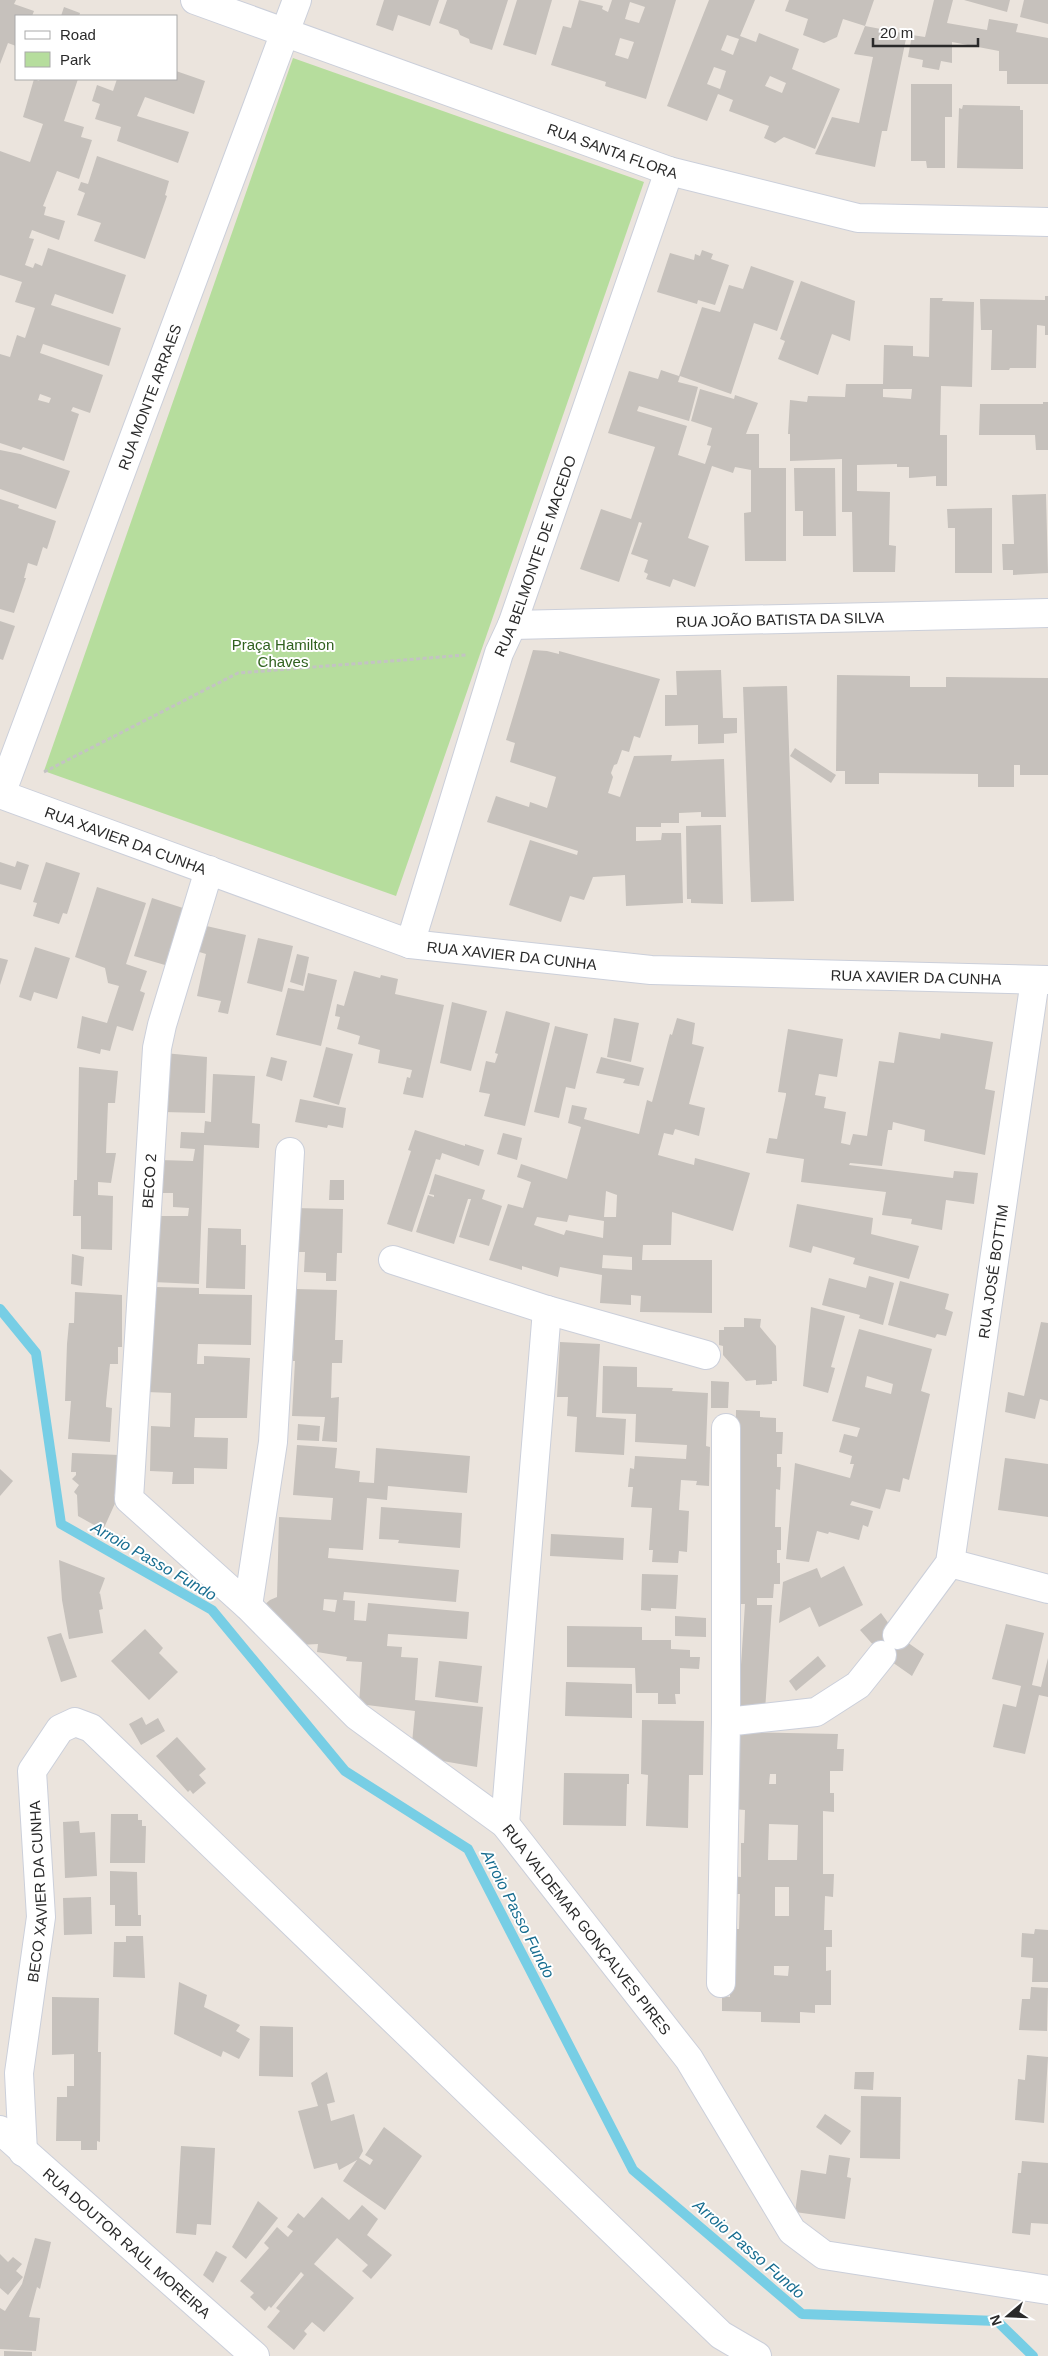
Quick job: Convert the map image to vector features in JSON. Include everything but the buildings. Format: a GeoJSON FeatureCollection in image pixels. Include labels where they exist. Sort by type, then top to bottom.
{"type":"FeatureCollection","features":[{"type":"Feature","properties":{"kind":"street","name":"RUA SANTA FLORA"},"geometry":{"type":"LineString","coordinates":[[194,0],[669,171],[858,218],[1048,222]]}},
{"type":"Feature","properties":{"kind":"street","name":"RUA MONTE ARRAES"},"geometry":{"type":"LineString","coordinates":[[0,794],[297,0]]}},
{"type":"Feature","properties":{"kind":"street","name":"RUA BELMONTE DE MACEDO"},"geometry":{"type":"LineString","coordinates":[[410,944],[499,653],[512,625],[669,171]]}},
{"type":"Feature","properties":{"kind":"street","name":"RUA JOÃO BATISTA DA SILVA"},"geometry":{"type":"LineString","coordinates":[[512,625],[1048,613]]}},
{"type":"Feature","properties":{"kind":"street","name":"RUA XAVIER DA CUNHA"},"geometry":{"type":"LineString","coordinates":[[0,794],[410,944],[651,970],[1042,980]]}},
{"type":"Feature","properties":{"kind":"street","name":"BECO 2"},"geometry":{"type":"LineString","coordinates":[[129,1499],[157,1048],[162,1025],[209,870]]}},
{"type":"Feature","properties":{"kind":"street","name":"RUA JOSÉ BOTTIM"},"geometry":{"type":"LineString","coordinates":[[950,1563],[1042,980]]}},
{"type":"Feature","properties":{"kind":"street"},"geometry":{"type":"LineString","coordinates":[[248,1606],[273,1442],[290,1152]]}},
{"type":"Feature","properties":{"kind":"street"},"geometry":{"type":"LineString","coordinates":[[393,1260],[547,1310],[706,1355]]}},
{"type":"Feature","properties":{"kind":"street"},"geometry":{"type":"LineString","coordinates":[[505,1824],[547,1310]]}},
{"type":"Feature","properties":{"kind":"street"},"geometry":{"type":"LineString","coordinates":[[721,1983],[726,1722],[726,1428]]}},
{"type":"Feature","properties":{"kind":"street","name":"RUA VALDEMAR GONÇALVES PIRES"},"geometry":{"type":"LineString","coordinates":[[129,1499],[248,1606],[357,1716],[505,1824],[689,2059],[792,2231],[824,2255],[1048,2290]]}},
{"type":"Feature","properties":{"kind":"street"},"geometry":{"type":"LineString","coordinates":[[726,1722],[816,1712],[858,1685],[950,1563],[1048,1589]]}},
{"type":"Feature","properties":{"kind":"street","name":"BECO XAVIER DA CUNHA"},"geometry":{"type":"LineString","coordinates":[[22,2152],[19,2073],[41,1917],[32,1771],[60,1730],[75,1722],[90,1728],[722,2335],[752,2355],[757,2356]]}},
{"type":"Feature","properties":{"kind":"street","name":"RUA DOUTOR RAUL MOREIRA"},"geometry":{"type":"LineString","coordinates":[[0,2130],[22,2152],[255,2356]]}},
{"type":"Feature","properties":{"kind":"path"},"geometry":{"type":"LineString","coordinates":[[0,794],[238,673],[499,653]]}},
{"type":"Feature","properties":{"kind":"green space","name":"Praça Hamilton Chaves"},"geometry":{"type":"Polygon","coordinates":[[[293,58],[644,182],[396,896],[44,771],[293,58]]]}},
{"type":"Feature","properties":{"kind":"waterway","name":"Arroio Passo Fundo"},"geometry":{"type":"LineString","coordinates":[[0,1309],[36,1353],[61,1524],[212,1610],[345,1771],[468,1849],[633,2170],[802,2314],[997,2321],[1033,2356]]}}]}
